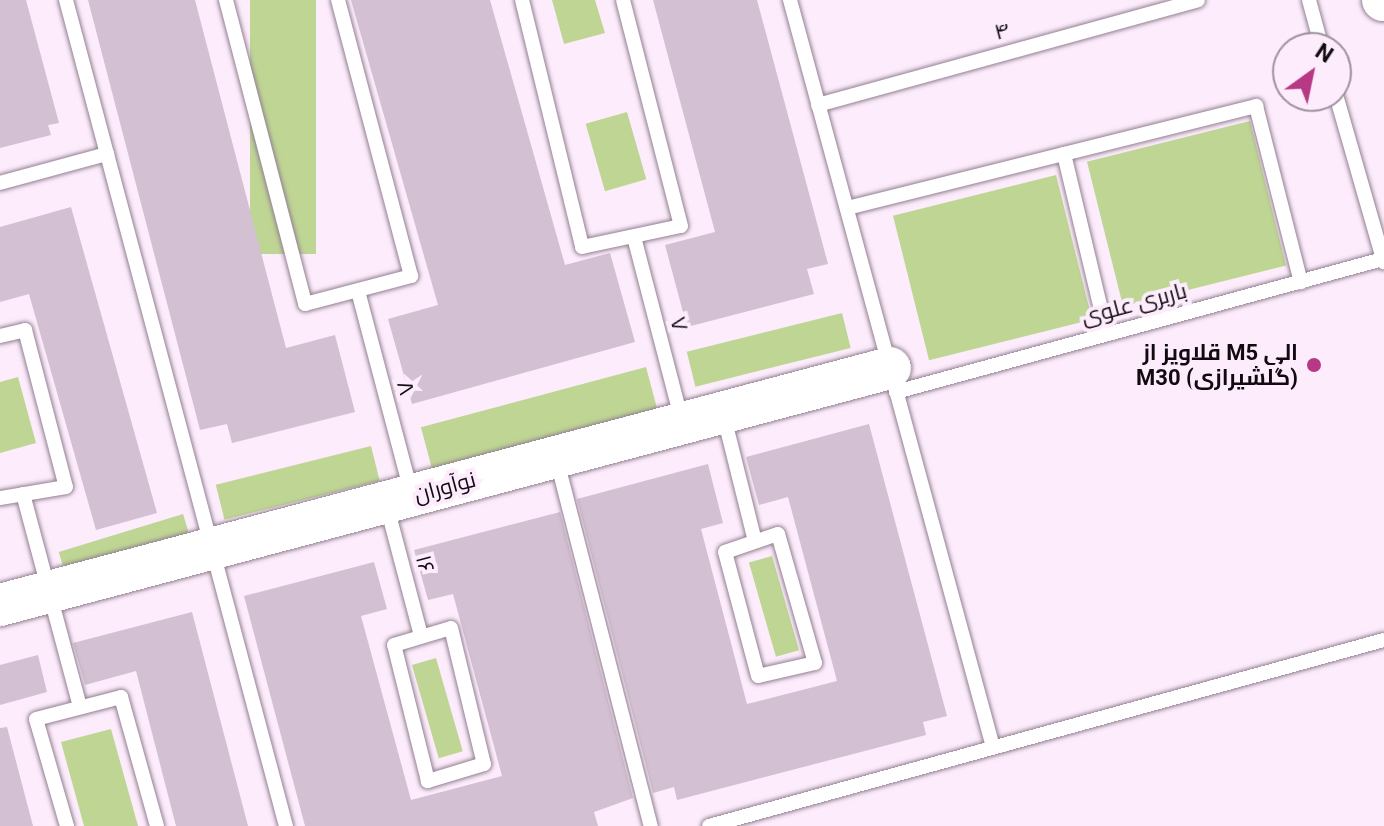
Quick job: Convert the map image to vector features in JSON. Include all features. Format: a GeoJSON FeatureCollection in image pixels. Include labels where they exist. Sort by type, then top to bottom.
{"type":"FeatureCollection","features":[{"type":"Feature","properties":{"kind":"street","name":"نوآوران"},"geometry":{"type":"LineString","coordinates":[[0,605],[723,412],[893,380]]}},
{"type":"Feature","properties":{"kind":"lane"},"geometry":{"type":"LineString","coordinates":[[66,0],[286,826]]}},
{"type":"Feature","properties":{"kind":"lane"},"geometry":{"type":"LineString","coordinates":[[226,0],[305,304],[411,276],[338,0]]}},
{"type":"Feature","properties":{"kind":"lane"},"geometry":{"type":"LineString","coordinates":[[522,0],[582,247],[681,226],[623,0]]}},
{"type":"Feature","properties":{"kind":"lane"},"geometry":{"type":"LineString","coordinates":[[790,0],[993,747]]}},
{"type":"Feature","properties":{"kind":"lane","name":"۴"},"geometry":{"type":"LineString","coordinates":[[818,105],[1198,0]]}},
{"type":"Feature","properties":{"kind":"lane"},"geometry":{"type":"LineString","coordinates":[[1309,0],[1318,32]]}},
{"type":"Feature","properties":{"kind":"lane"},"geometry":{"type":"LineString","coordinates":[[847,208],[1256,106],[1301,282]]}},
{"type":"Feature","properties":{"kind":"lane"},"geometry":{"type":"LineString","coordinates":[[1341,112],[1384,260]]}},
{"type":"Feature","properties":{"kind":"lane"},"geometry":{"type":"LineString","coordinates":[[0,183],[107,154]]}},
{"type":"Feature","properties":{"kind":"lane"},"geometry":{"type":"LineString","coordinates":[[1064,154],[1107,334]]}},
{"type":"Feature","properties":{"kind":"lane","name":"۷"},"geometry":{"type":"LineString","coordinates":[[634,237],[682,423]]}},
{"type":"Feature","properties":{"kind":"lane","name":"باربری علوی"},"geometry":{"type":"LineString","coordinates":[[893,380],[1107,334],[1384,260]]}},
{"type":"Feature","properties":{"kind":"lane","name":"۸"},"geometry":{"type":"LineString","coordinates":[[358,291],[399,500]]}},
{"type":"Feature","properties":{"kind":"lane"},"geometry":{"type":"LineString","coordinates":[[0,336],[25,330],[66,487],[0,498]]}},
{"type":"Feature","properties":{"kind":"lane"},"geometry":{"type":"LineString","coordinates":[[723,412],[755,541]]}},
{"type":"Feature","properties":{"kind":"lane"},"geometry":{"type":"LineString","coordinates":[[555,457],[651,826]]}},
{"type":"Feature","properties":{"kind":"lane"},"geometry":{"type":"LineString","coordinates":[[23,494],[80,706]]}},
{"type":"Feature","properties":{"kind":"lane","name":"۱۶"},"geometry":{"type":"LineString","coordinates":[[399,500],[421,636]]}},
{"type":"Feature","properties":{"kind":"lane"},"geometry":{"type":"LineString","coordinates":[[778,534],[815,663],[758,676],[725,552],[755,541],[778,534]]}},
{"type":"Feature","properties":{"kind":"lane"},"geometry":{"type":"LineString","coordinates":[[451,628],[484,764],[428,781],[394,645],[421,636],[451,628]]}},
{"type":"Feature","properties":{"kind":"lane"},"geometry":{"type":"LineString","coordinates":[[709,826],[1384,640]]}},
{"type":"Feature","properties":{"kind":"lane"},"geometry":{"type":"LineString","coordinates":[[67,826],[36,719],[121,697],[157,826]]}},
{"type":"Feature","properties":{"kind":"green space"},"geometry":{"type":"Polygon","coordinates":[[[250,0],[316,0],[316,254],[250,254],[250,0]]]}},
{"type":"Feature","properties":{"kind":"green space"},"geometry":{"type":"Polygon","coordinates":[[[552,0],[595,0],[605,33],[564,44],[552,0]]]}},
{"type":"Feature","properties":{"kind":"green space"},"geometry":{"type":"Polygon","coordinates":[[[627,112],[646,179],[605,191],[586,124],[627,112]]]}},
{"type":"Feature","properties":{"kind":"green space"},"geometry":{"type":"Polygon","coordinates":[[[1250,121],[1286,266],[1123,306],[1087,162],[1250,121]]]}},
{"type":"Feature","properties":{"kind":"green space"},"geometry":{"type":"Polygon","coordinates":[[[1056,175],[1092,320],[929,360],[893,216],[1056,175]]]}},
{"type":"Feature","properties":{"kind":"green space"},"geometry":{"type":"Polygon","coordinates":[[[842,313],[851,348],[695,387],[687,352],[842,313]]]}},
{"type":"Feature","properties":{"kind":"green space"},"geometry":{"type":"Polygon","coordinates":[[[646,367],[658,412],[433,473],[421,427],[646,367]]]}},
{"type":"Feature","properties":{"kind":"green space"},"geometry":{"type":"Polygon","coordinates":[[[18,377],[36,443],[0,453],[0,382],[18,377]]]}},
{"type":"Feature","properties":{"kind":"green space"},"geometry":{"type":"Polygon","coordinates":[[[371,446],[380,481],[224,520],[216,485],[371,446]]]}},
{"type":"Feature","properties":{"kind":"green space"},"geometry":{"type":"Polygon","coordinates":[[[183,514],[191,541],[67,579],[59,552],[183,514]]]}},
{"type":"Feature","properties":{"kind":"green space"},"geometry":{"type":"Polygon","coordinates":[[[772,556],[799,650],[776,657],[749,563],[772,556]]]}},
{"type":"Feature","properties":{"kind":"green space"},"geometry":{"type":"Polygon","coordinates":[[[436,658],[463,751],[439,758],[412,665],[436,658]]]}},
{"type":"Feature","properties":{"kind":"green space"},"geometry":{"type":"Polygon","coordinates":[[[111,729],[138,826],[84,826],[61,742],[111,729]]]}},
{"type":"Feature","properties":{"kind":"building"},"geometry":{"type":"Polygon","coordinates":[[[0,0],[26,0],[59,123],[48,125],[51,135],[0,148],[0,0]]]}},
{"type":"Feature","properties":{"kind":"building"},"geometry":{"type":"Polygon","coordinates":[[[88,0],[195,0],[286,348],[335,335],[355,412],[232,443],[227,424],[200,430],[88,0]]]}},
{"type":"Feature","properties":{"kind":"building"},"geometry":{"type":"Polygon","coordinates":[[[351,0],[490,0],[565,265],[610,253],[635,342],[412,404],[388,319],[438,305],[351,0]]]}},
{"type":"Feature","properties":{"kind":"building"},"geometry":{"type":"Polygon","coordinates":[[[653,0],[757,0],[828,264],[807,269],[814,294],[687,327],[665,245],[715,232],[653,0]]]}},
{"type":"Feature","properties":{"kind":"building"},"geometry":{"type":"Polygon","coordinates":[[[71,207],[157,513],[96,530],[29,294],[0,302],[0,227],[71,207]]]}},
{"type":"Feature","properties":{"kind":"building"},"geometry":{"type":"Polygon","coordinates":[[[869,424],[947,716],[923,722],[926,735],[677,800],[674,787],[653,793],[577,499],[708,464],[723,523],[701,529],[747,704],[837,681],[788,497],[759,505],[746,457],[869,424]]]}},
{"type":"Feature","properties":{"kind":"building"},"geometry":{"type":"Polygon","coordinates":[[[560,512],[633,798],[594,812],[598,826],[305,826],[244,596],[374,562],[387,609],[361,616],[411,800],[502,776],[453,594],[428,600],[414,550],[560,512]]]}},
{"type":"Feature","properties":{"kind":"building"},"geometry":{"type":"Polygon","coordinates":[[[192,612],[248,826],[176,826],[136,671],[85,685],[73,643],[192,612]]]}},
{"type":"Feature","properties":{"kind":"building"},"geometry":{"type":"Polygon","coordinates":[[[38,655],[47,692],[0,705],[0,665],[38,655]]]}},
{"type":"Feature","properties":{"kind":"building"},"geometry":{"type":"Polygon","coordinates":[[[7,727],[33,826],[0,826],[0,728],[7,727]]]}},
{"type":"Feature","properties":{"kind":"place","name":"قلاویز از M5 الی M30 (گلشیرازی)"},"geometry":{"type":"Point","coordinates":[1314,365]}}]}
